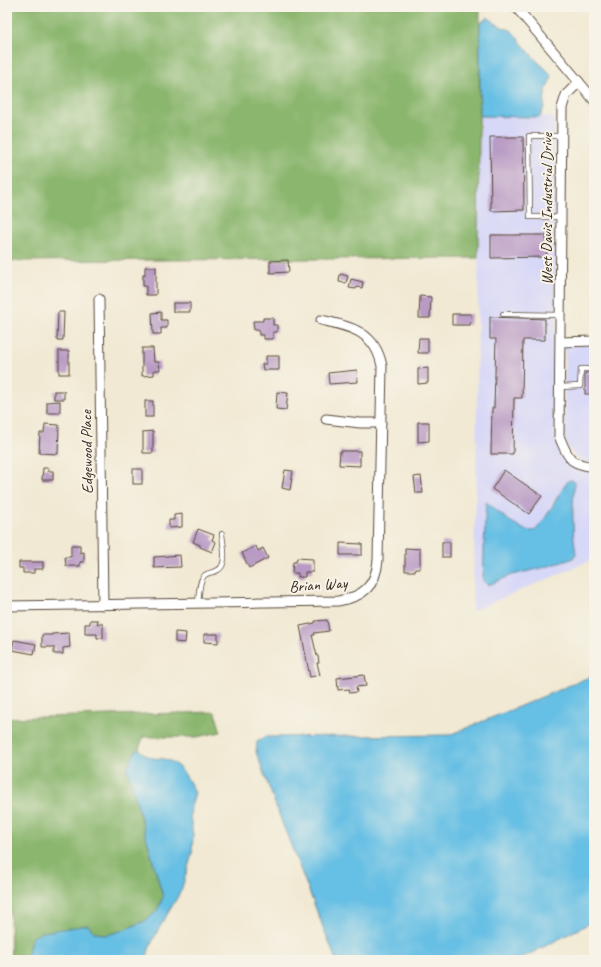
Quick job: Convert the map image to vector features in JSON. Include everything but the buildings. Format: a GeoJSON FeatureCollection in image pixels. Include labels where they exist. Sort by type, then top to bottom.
{"type":"FeatureCollection","features":[{"type":"Feature","properties":{"kind":"street"},"geometry":{"type":"LineString","coordinates":[[516,7],[594,100]]}},
{"type":"Feature","properties":{"kind":"street","name":"West Davis Industrial Drive"},"geometry":{"type":"LineString","coordinates":[[578,82],[566,95],[562,108],[559,436],[563,447],[572,460],[586,466],[594,467]]}},
{"type":"Feature","properties":{"kind":"street","name":"Edgewood Place"},"geometry":{"type":"LineString","coordinates":[[99,299],[103,604]]}},
{"type":"Feature","properties":{"kind":"street","name":"Brian Way"},"geometry":{"type":"LineString","coordinates":[[7,606],[338,601],[348,600],[358,596],[366,590],[371,584],[378,568],[382,366],[377,350],[367,337],[346,326],[321,320]]}},
{"type":"Feature","properties":{"kind":"street"},"geometry":{"type":"LineString","coordinates":[[561,342],[594,341]]}},
{"type":"Feature","properties":{"kind":"street"},"geometry":{"type":"LineString","coordinates":[[326,419],[360,423],[381,423]]}},
{"type":"Feature","properties":{"kind":"lane"},"geometry":{"type":"LineString","coordinates":[[561,217],[530,217],[529,136],[562,136]]}},
{"type":"Feature","properties":{"kind":"lane"},"geometry":{"type":"LineString","coordinates":[[503,314],[561,316]]}},
{"type":"Feature","properties":{"kind":"lane"},"geometry":{"type":"LineString","coordinates":[[560,387],[580,386],[581,369],[594,369]]}},
{"type":"Feature","properties":{"kind":"lane"},"geometry":{"type":"LineString","coordinates":[[198,603],[201,579],[203,576],[220,570],[223,566],[224,558],[222,534]]}},
{"type":"Feature","properties":{"kind":"shaded area"},"geometry":{"type":"Polygon","coordinates":[[[480,116],[550,117],[555,121],[555,436],[559,448],[568,462],[584,470],[594,471],[594,559],[472,611],[476,491],[480,116]],[[574,482],[563,487],[542,523],[535,531],[525,530],[508,520],[487,503],[488,585],[512,575],[572,559],[576,554],[573,535],[574,482]]]}},
{"type":"Feature","properties":{"kind":"shaded area"},"geometry":{"type":"Polygon","coordinates":[[[565,345],[594,345],[594,463],[587,463],[575,457],[567,446],[564,435],[565,345]]]}},
{"type":"Feature","properties":{"kind":"green space"},"geometry":{"type":"Polygon","coordinates":[[[7,7],[480,7],[478,258],[7,261],[7,7]]]}},
{"type":"Feature","properties":{"kind":"green space"},"geometry":{"type":"Polygon","coordinates":[[[215,712],[221,732],[196,737],[143,737],[139,749],[135,752],[127,768],[163,897],[157,911],[145,921],[121,931],[106,935],[94,932],[26,960],[11,960],[7,718],[215,712]]]}},
{"type":"Feature","properties":{"kind":"water"},"geometry":{"type":"Polygon","coordinates":[[[487,18],[504,28],[511,30],[552,77],[547,87],[544,107],[540,117],[480,116],[480,23],[487,18]]]}},
{"type":"Feature","properties":{"kind":"water"},"geometry":{"type":"Polygon","coordinates":[[[571,480],[575,482],[573,518],[576,554],[572,559],[512,575],[488,585],[483,581],[486,502],[508,520],[525,530],[535,531],[568,481],[571,480]]]}},
{"type":"Feature","properties":{"kind":"water"},"geometry":{"type":"Polygon","coordinates":[[[594,675],[594,921],[518,960],[336,960],[256,752],[257,742],[265,737],[449,735],[594,675]]]}},
{"type":"Feature","properties":{"kind":"water"},"geometry":{"type":"Polygon","coordinates":[[[139,749],[149,757],[164,759],[175,764],[190,782],[195,793],[190,816],[193,835],[192,854],[181,891],[158,930],[150,946],[146,960],[26,960],[32,937],[43,932],[88,925],[94,932],[106,935],[121,931],[145,921],[157,911],[163,897],[127,768],[135,752],[139,749]]]}}]}
